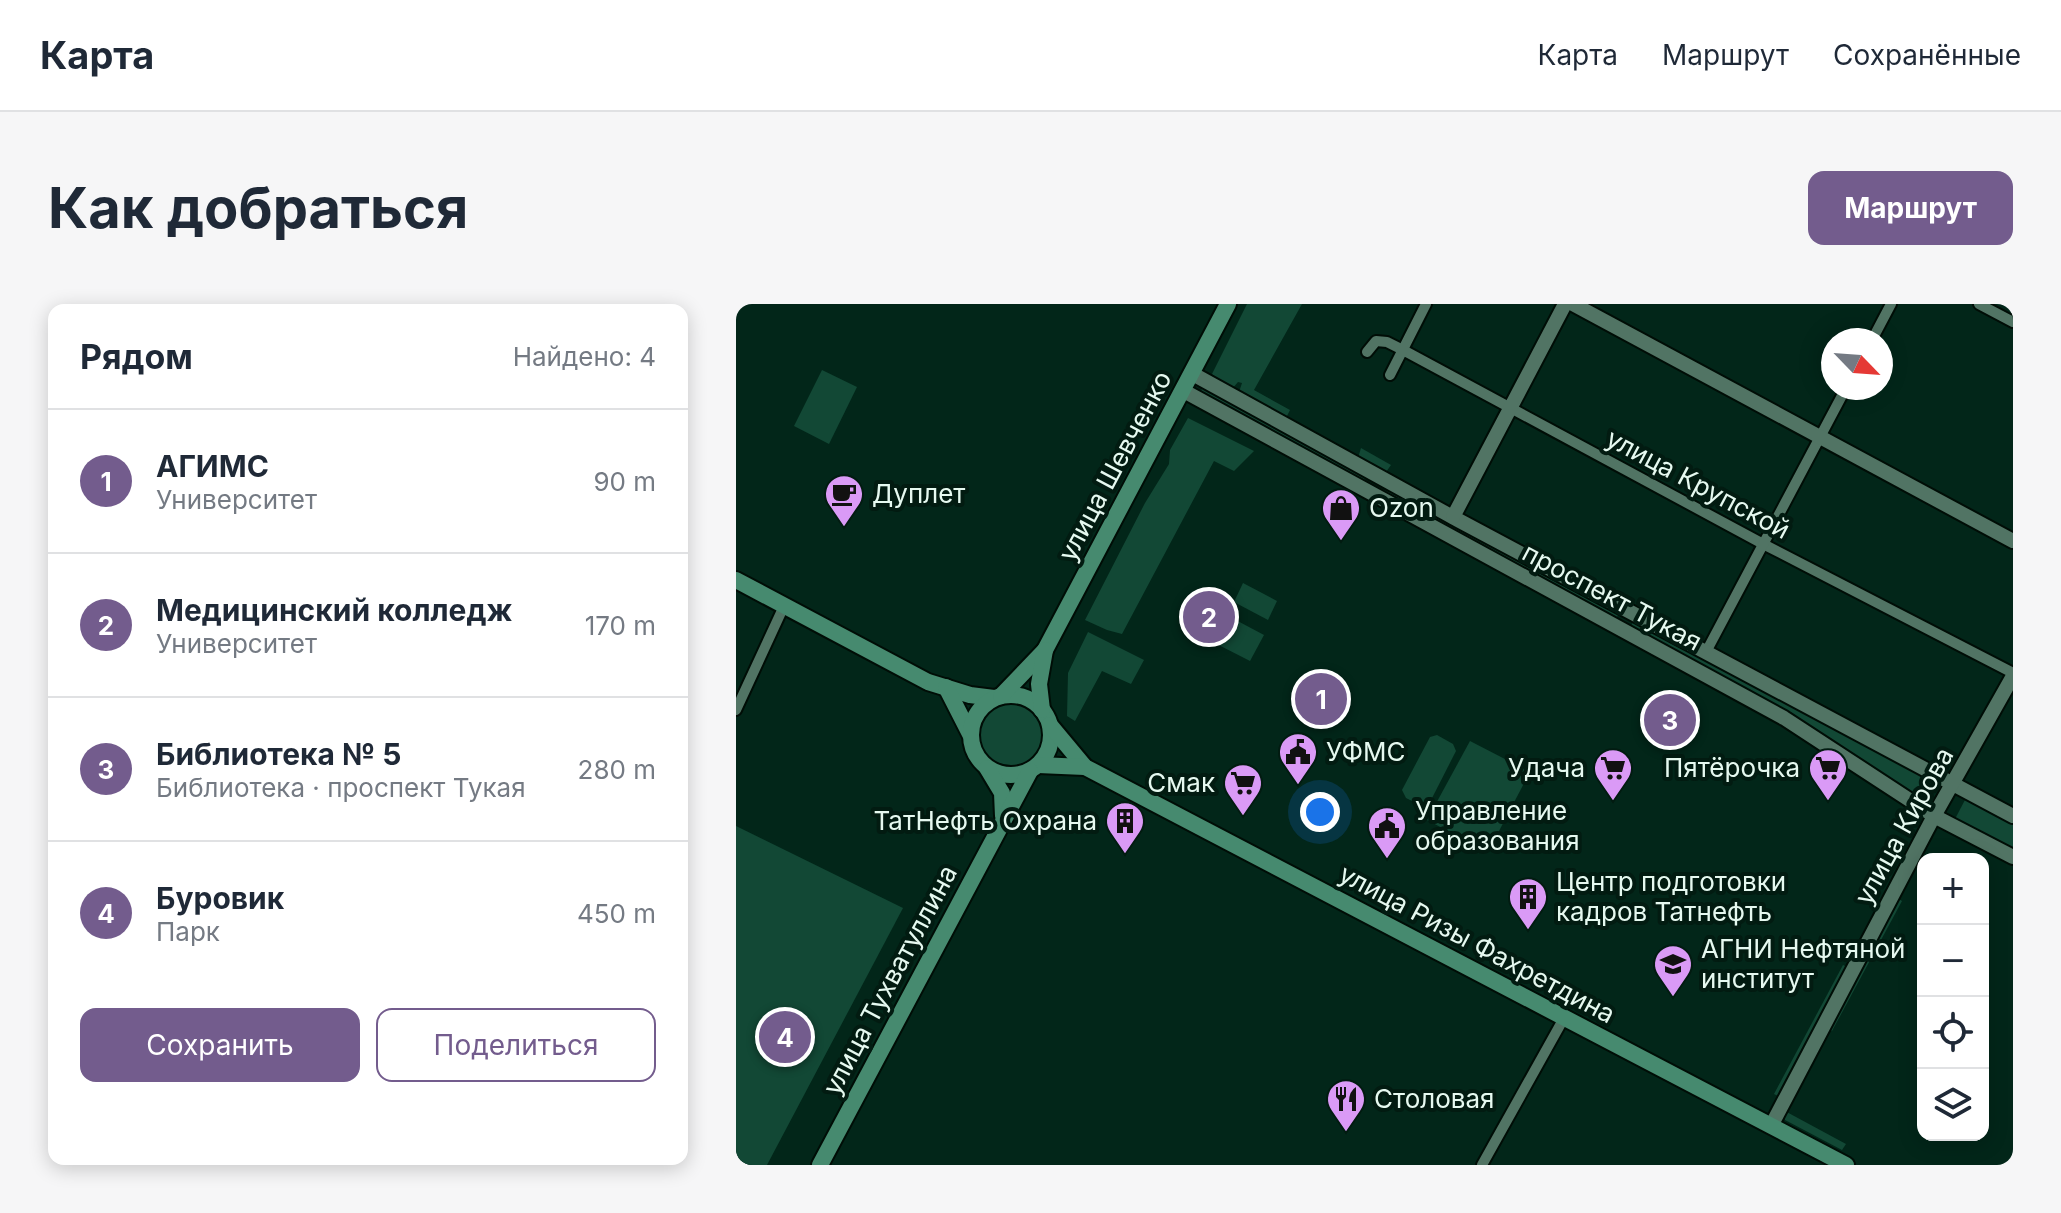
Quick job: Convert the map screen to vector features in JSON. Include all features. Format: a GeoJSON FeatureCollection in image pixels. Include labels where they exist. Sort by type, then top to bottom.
{"type":"FeatureCollection","features":[{"type":"Feature","properties":{"kind":"main road","name":"улица Шевченко"},"geometry":{"type":"LineString","coordinates":[[1045,650],[1228,304]]}},
{"type":"Feature","properties":{"kind":"main road"},"geometry":{"type":"LineString","coordinates":[[1453,517],[1565,304]]}},
{"type":"Feature","properties":{"kind":"main road"},"geometry":{"type":"LineString","coordinates":[[1573,304],[2013,541]]}},
{"type":"Feature","properties":{"kind":"main road","name":"проспект Тукая"},"geometry":{"type":"LineString","coordinates":[[1191,373],[1453,517],[2013,816]]}},
{"type":"Feature","properties":{"kind":"main road","name":"проспект Тукая"},"geometry":{"type":"LineString","coordinates":[[1182,390],[1784,718],[1934,816],[2013,857]]}},
{"type":"Feature","properties":{"kind":"main road"},"geometry":{"type":"LineString","coordinates":[[1366,490],[1374,474]]}},
{"type":"Feature","properties":{"kind":"main road"},"geometry":{"type":"LineString","coordinates":[[736,580],[928,682],[970,695],[1024,697],[1046,717],[1085,767]]}},
{"type":"Feature","properties":{"kind":"main road"},"geometry":{"type":"LineString","coordinates":[[1616,626],[1625,609]]}},
{"type":"Feature","properties":{"kind":"main road"},"geometry":{"type":"LineString","coordinates":[[970,734],[977,713],[1045,650]]}},
{"type":"Feature","properties":{"kind":"main road"},"geometry":{"type":"LineString","coordinates":[[1034,768],[1049,746],[1039,684],[1045,650]]}},
{"type":"Feature","properties":{"kind":"main road","name":"улица Кирова"},"geometry":{"type":"LineString","coordinates":[[1771,1126],[1934,816],[2013,674]]}},
{"type":"Feature","properties":{"kind":"main road"},"geometry":{"type":"LineString","coordinates":[[946,687],[970,734],[974,753],[1002,793],[1003,817]]}},
{"type":"Feature","properties":{"kind":"main road"},"geometry":{"type":"LineString","coordinates":[[986,767],[1012,776],[1034,768],[1085,767]]}},
{"type":"Feature","properties":{"kind":"main road","name":"улица Ризы Фахретдина"},"geometry":{"type":"LineString","coordinates":[[1085,767],[1846,1165]]}},
{"type":"Feature","properties":{"kind":"main road","name":"улица Тухватуллина"},"geometry":{"type":"LineString","coordinates":[[820,1165],[1003,817],[1034,768]]}},
{"type":"Feature","properties":{"kind":"street"},"geometry":{"type":"LineString","coordinates":[[1390,375],[1426,304]]}},
{"type":"Feature","properties":{"kind":"street"},"geometry":{"type":"LineString","coordinates":[[1878,328],[1891,304]]}},
{"type":"Feature","properties":{"kind":"street"},"geometry":{"type":"LineString","coordinates":[[1979,304],[2013,322]]}},
{"type":"Feature","properties":{"kind":"street","name":"улица Крупской"},"geometry":{"type":"LineString","coordinates":[[1367,352],[1372,345],[1381,341],[1403,350],[1765,545],[2013,674]]}},
{"type":"Feature","properties":{"kind":"street"},"geometry":{"type":"LineString","coordinates":[[1706,652],[1840,400]]}},
{"type":"Feature","properties":{"kind":"street"},"geometry":{"type":"LineString","coordinates":[[736,710],[784,606]]}},
{"type":"Feature","properties":{"kind":"street"},"geometry":{"type":"LineString","coordinates":[[1482,1165],[1564,1018]]}},
{"type":"Feature","properties":{"kind":"green space"},"geometry":{"type":"Polygon","coordinates":[[[1247,304],[1302,304],[1254,390],[1290,410],[1286,418],[1239,392],[1242,383],[1238,382],[1232,389],[1212,374],[1247,304]]]}},
{"type":"Feature","properties":{"kind":"green space"},"geometry":{"type":"Polygon","coordinates":[[[822,370],[857,387],[829,444],[794,426],[822,370]]]}},
{"type":"Feature","properties":{"kind":"green space"},"geometry":{"type":"Polygon","coordinates":[[[1203,387],[1366,478],[1362,485],[1203,394],[1203,387]]]}},
{"type":"Feature","properties":{"kind":"green space"},"geometry":{"type":"Polygon","coordinates":[[[1188,418],[1254,451],[1234,471],[1214,461],[1122,634],[1107,630],[1085,620],[1145,503],[1169,464],[1170,450],[1188,418]]]}},
{"type":"Feature","properties":{"kind":"green space"},"geometry":{"type":"Polygon","coordinates":[[[1361,448],[1391,465],[1386,472],[1358,458],[1361,448]]]}},
{"type":"Feature","properties":{"kind":"green space"},"geometry":{"type":"Polygon","coordinates":[[[1373,486],[1436,510],[1620,610],[1617,617],[1371,489],[1373,486]]]}},
{"type":"Feature","properties":{"kind":"green space"},"geometry":{"type":"Polygon","coordinates":[[[1243,583],[1277,601],[1268,620],[1234,602],[1243,583]]]}},
{"type":"Feature","properties":{"kind":"green space"},"geometry":{"type":"Polygon","coordinates":[[[1217,610],[1264,635],[1250,661],[1203,637],[1217,610]]]}},
{"type":"Feature","properties":{"kind":"green space"},"geometry":{"type":"Polygon","coordinates":[[[1635,618],[1938,783],[1926,803],[1789,716],[1631,626],[1635,618]]]}},
{"type":"Feature","properties":{"kind":"green space"},"geometry":{"type":"Polygon","coordinates":[[[1088,632],[1144,660],[1131,684],[1102,671],[1075,721],[1067,716],[1068,673],[1088,632]]]}},
{"type":"Feature","properties":{"kind":"green space"},"geometry":{"type":"Polygon","coordinates":[[[1012,700],[1037,710],[1047,735],[1037,760],[1012,770],[987,760],[977,735],[987,710],[1012,700]]]}},
{"type":"Feature","properties":{"kind":"green space"},"geometry":{"type":"Polygon","coordinates":[[[1437,735],[1453,744],[1456,751],[1430,802],[1420,805],[1406,798],[1402,790],[1430,737],[1437,735]]]}},
{"type":"Feature","properties":{"kind":"green space"},"geometry":{"type":"Polygon","coordinates":[[[1470,741],[1530,772],[1488,852],[1427,820],[1470,741]]]}},
{"type":"Feature","properties":{"kind":"green space"},"geometry":{"type":"Polygon","coordinates":[[[1966,798],[2013,824],[2013,850],[1955,819],[1966,798]]]}},
{"type":"Feature","properties":{"kind":"green space"},"geometry":{"type":"Polygon","coordinates":[[[736,826],[903,908],[767,1165],[736,1165],[736,826]]]}},
{"type":"Feature","properties":{"kind":"green space"},"geometry":{"type":"Polygon","coordinates":[[[1893,896],[1902,901],[1832,1031],[1824,1026],[1893,896]]]}},
{"type":"Feature","properties":{"kind":"green space"},"geometry":{"type":"Polygon","coordinates":[[[1843,965],[1847,967],[1778,1096],[1774,1094],[1843,965]]]}},
{"type":"Feature","properties":{"kind":"green space"},"geometry":{"type":"Polygon","coordinates":[[[1783,1110],[1846,1144],[1842,1150],[1785,1120],[1783,1110]]]}},
{"type":"Feature","properties":{"kind":"place","name":"Дуплет"},"geometry":{"type":"Point","coordinates":[844,528]}},
{"type":"Feature","properties":{"kind":"place","name":"Ozon"},"geometry":{"type":"Point","coordinates":[1341,542]}},
{"type":"Feature","properties":{"kind":"place","name":"Медицинский колледж"},"geometry":{"type":"Point","coordinates":[1209,617]}},
{"type":"Feature","properties":{"kind":"place","name":"АГИМС"},"geometry":{"type":"Point","coordinates":[1321,699]}},
{"type":"Feature","properties":{"kind":"place","name":"Библиотека № 5"},"geometry":{"type":"Point","coordinates":[1670,720]}},
{"type":"Feature","properties":{"kind":"place","name":"УФМС"},"geometry":{"type":"Point","coordinates":[1298,786]}},
{"type":"Feature","properties":{"kind":"place","name":"Удача"},"geometry":{"type":"Point","coordinates":[1613,802]}},
{"type":"Feature","properties":{"kind":"place","name":"Пятёрочка"},"geometry":{"type":"Point","coordinates":[1828,802]}},
{"type":"Feature","properties":{"kind":"place","name":"Смак"},"geometry":{"type":"Point","coordinates":[1243,817]}},
{"type":"Feature","properties":{"kind":"place","name":"ТатНефть Охрана"},"geometry":{"type":"Point","coordinates":[1125,855]}},
{"type":"Feature","properties":{"kind":"place","name":"Управление образования"},"geometry":{"type":"Point","coordinates":[1387,860]}},
{"type":"Feature","properties":{"kind":"place","name":"Центр подготовки кадров Татнефть"},"geometry":{"type":"Point","coordinates":[1528,931]}},
{"type":"Feature","properties":{"kind":"place","name":"АГНИ Нефтяной институт"},"geometry":{"type":"Point","coordinates":[1673,998]}},
{"type":"Feature","properties":{"kind":"place","name":"Буровик"},"geometry":{"type":"Point","coordinates":[785,1037]}},
{"type":"Feature","properties":{"kind":"place","name":"Столовая"},"geometry":{"type":"Point","coordinates":[1346,1133]}}]}
